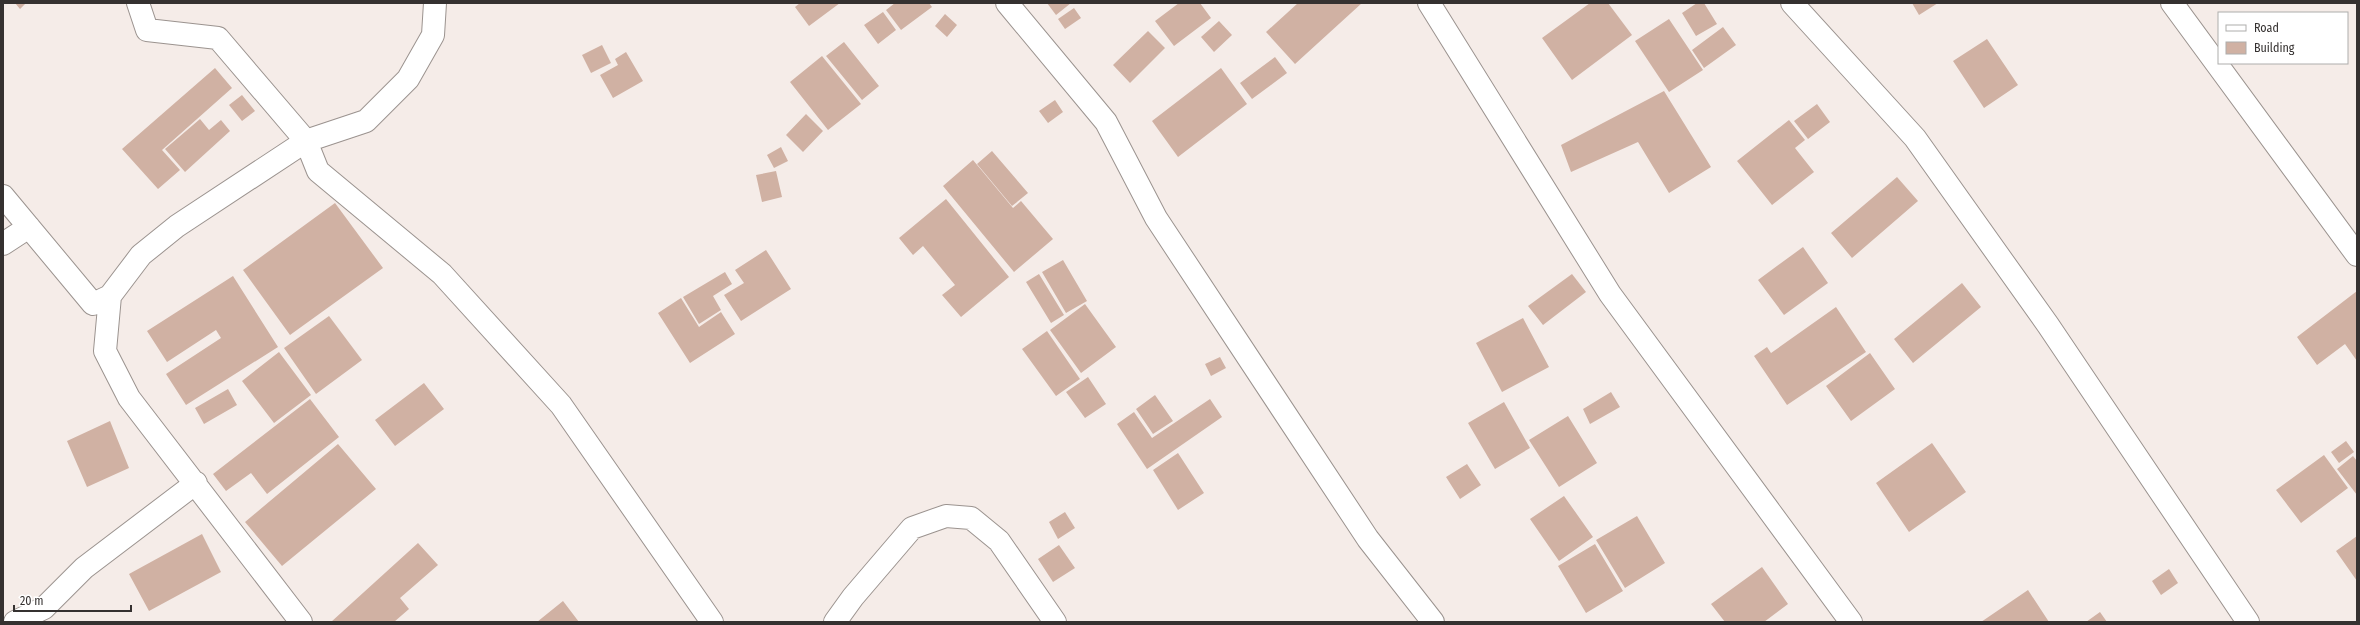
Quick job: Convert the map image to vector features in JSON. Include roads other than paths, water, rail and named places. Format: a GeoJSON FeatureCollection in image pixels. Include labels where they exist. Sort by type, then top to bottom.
{"type":"FeatureCollection","features":[{"type":"Feature","properties":{"kind":"street"},"geometry":{"type":"LineString","coordinates":[[138,3],[147,30],[218,38],[306,141],[318,171],[442,274],[561,405],[712,622]]}},
{"type":"Feature","properties":{"kind":"street"},"geometry":{"type":"LineString","coordinates":[[3,196],[94,304],[110,296],[141,255],[177,226],[306,141],[366,121],[408,79],[433,34],[435,3]]}},
{"type":"Feature","properties":{"kind":"street"},"geometry":{"type":"LineString","coordinates":[[1007,3],[1106,122],[1168,238],[1368,539],[1433,622]]}},
{"type":"Feature","properties":{"kind":"street"},"geometry":{"type":"LineString","coordinates":[[1429,3],[1610,294],[1851,622]]}},
{"type":"Feature","properties":{"kind":"street"},"geometry":{"type":"LineString","coordinates":[[1792,3],[1915,138],[2048,325],[2248,622]]}},
{"type":"Feature","properties":{"kind":"street"},"geometry":{"type":"LineString","coordinates":[[2172,3],[2357,255]]}},
{"type":"Feature","properties":{"kind":"street"},"geometry":{"type":"LineString","coordinates":[[3,244],[29,227]]}},
{"type":"Feature","properties":{"kind":"street"},"geometry":{"type":"LineString","coordinates":[[110,296],[105,350],[130,398],[301,622]]}},
{"type":"Feature","properties":{"kind":"street"},"geometry":{"type":"LineString","coordinates":[[14,622],[44,608],[84,568],[196,483]]}},
{"type":"Feature","properties":{"kind":"street"},"geometry":{"type":"LineString","coordinates":[[835,622],[853,597],[912,528],[946,516],[971,518],[999,541],[1055,622]]}}]}
